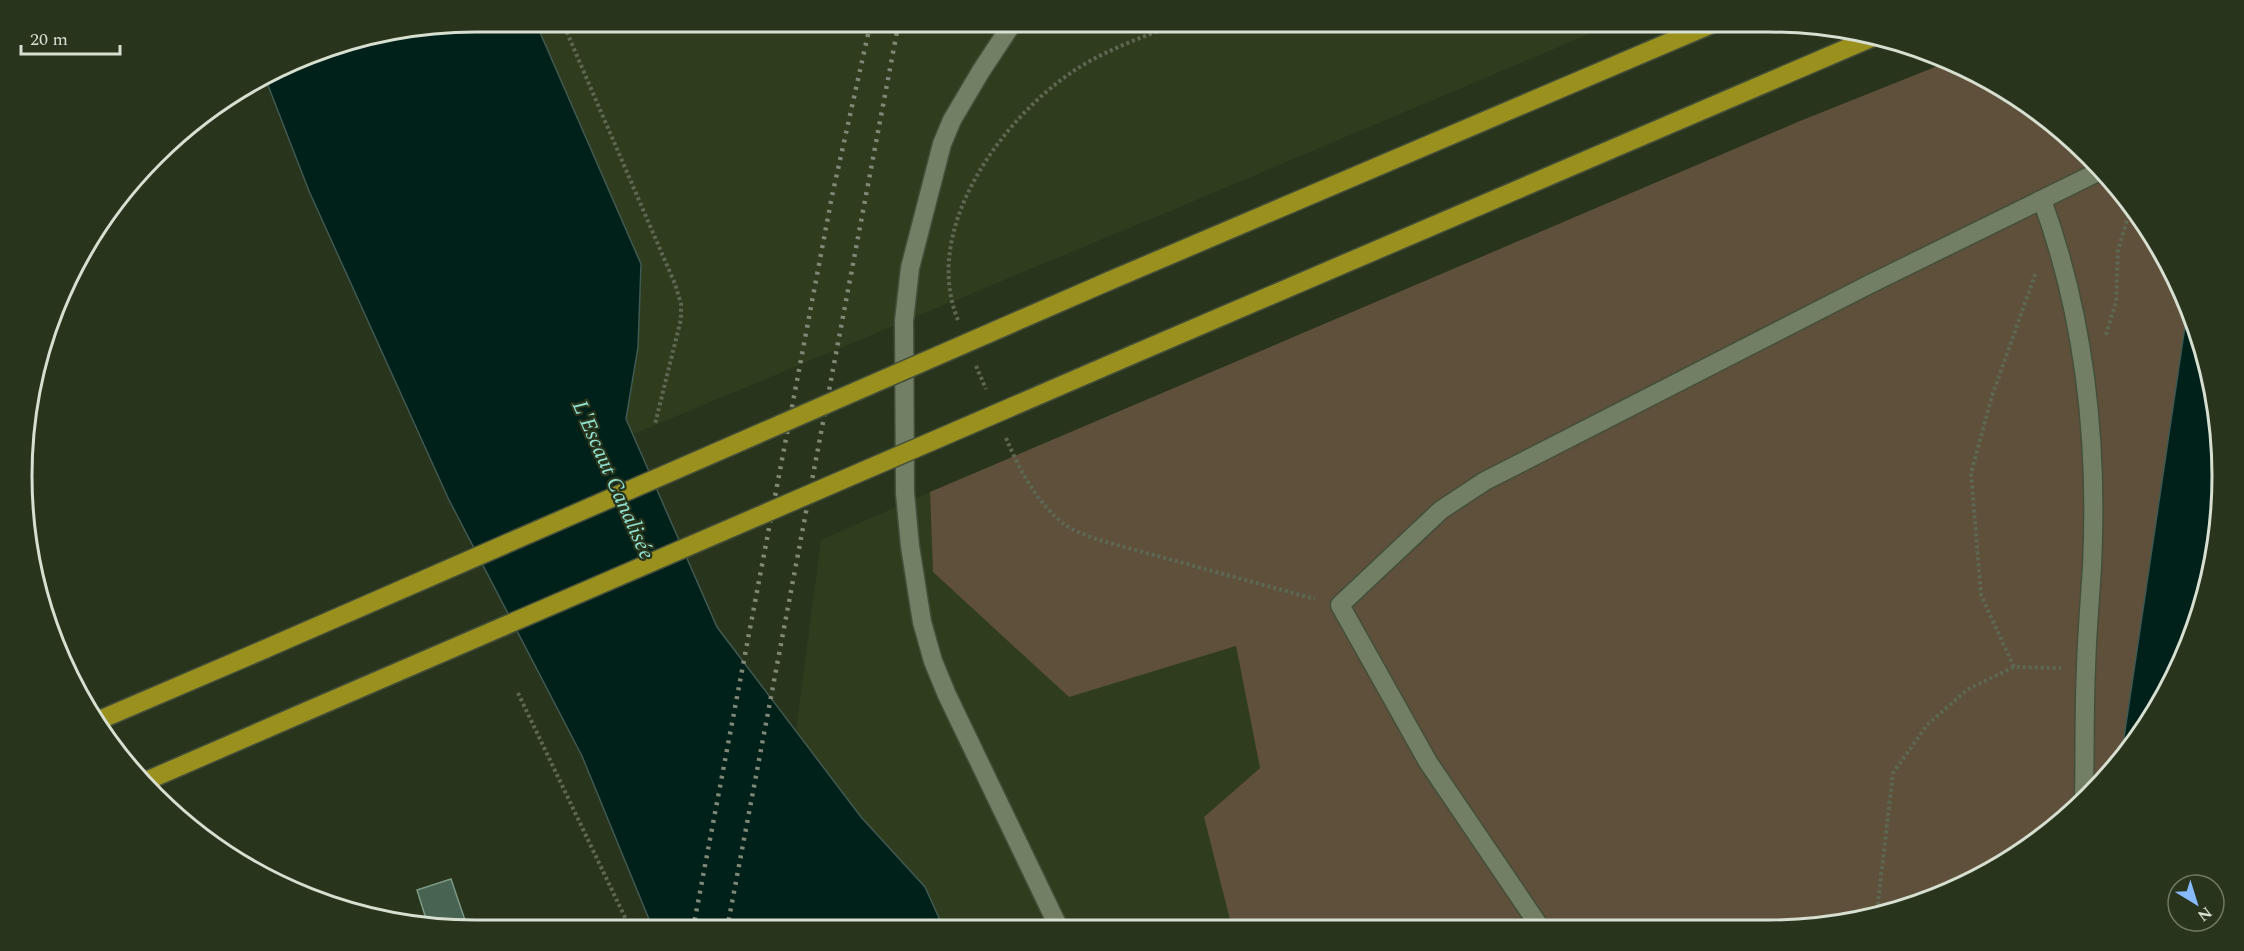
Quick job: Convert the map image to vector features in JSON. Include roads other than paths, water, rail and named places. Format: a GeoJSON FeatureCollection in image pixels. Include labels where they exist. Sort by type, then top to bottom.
{"type":"FeatureCollection","features":[{"type":"Feature","properties":{"kind":"highway"},"geometry":{"type":"LineString","coordinates":[[104,718],[1109,282],[1693,32]]}},
{"type":"Feature","properties":{"kind":"highway"},"geometry":{"type":"LineString","coordinates":[[152,778],[1862,42]]}},
{"type":"Feature","properties":{"kind":"street"},"geometry":{"type":"LineString","coordinates":[[1007,32],[952,120],[942,144],[910,268],[904,321],[905,493],[915,586],[933,661],[947,695],[1055,920]]}},
{"type":"Feature","properties":{"kind":"street"},"geometry":{"type":"LineString","coordinates":[[1535,920],[1428,762],[1340,605],[1441,510],[1485,481],[1859,289],[2094,174]]}},
{"type":"Feature","properties":{"kind":"street"},"geometry":{"type":"LineString","coordinates":[[2042,200],[2067,276],[2088,393],[2092,446],[2092,566],[2085,669],[2084,787]]}},
{"type":"Feature","properties":{"kind":"water","name":"L'Escaut Canalisée"},"geometry":{"type":"Polygon","coordinates":[[[446,32],[540,32],[641,264],[638,347],[626,419],[717,627],[861,817],[925,887],[940,920],[649,920],[582,756],[449,500],[309,191],[267,83],[333,55],[389,40],[446,32]]]}},
{"type":"Feature","properties":{"kind":"water"},"geometry":{"type":"Polygon","coordinates":[[[2185,323],[2204,389],[2209,418],[2212,446],[2212,505],[2209,533],[2197,590],[2179,645],[2153,698],[2123,743],[2185,323]]]}},
{"type":"Feature","properties":{"kind":"railway"},"geometry":{"type":"LineString","coordinates":[[695,920],[832,196],[869,32]]}},
{"type":"Feature","properties":{"kind":"railway"},"geometry":{"type":"LineString","coordinates":[[729,920],[897,32]]}}]}
